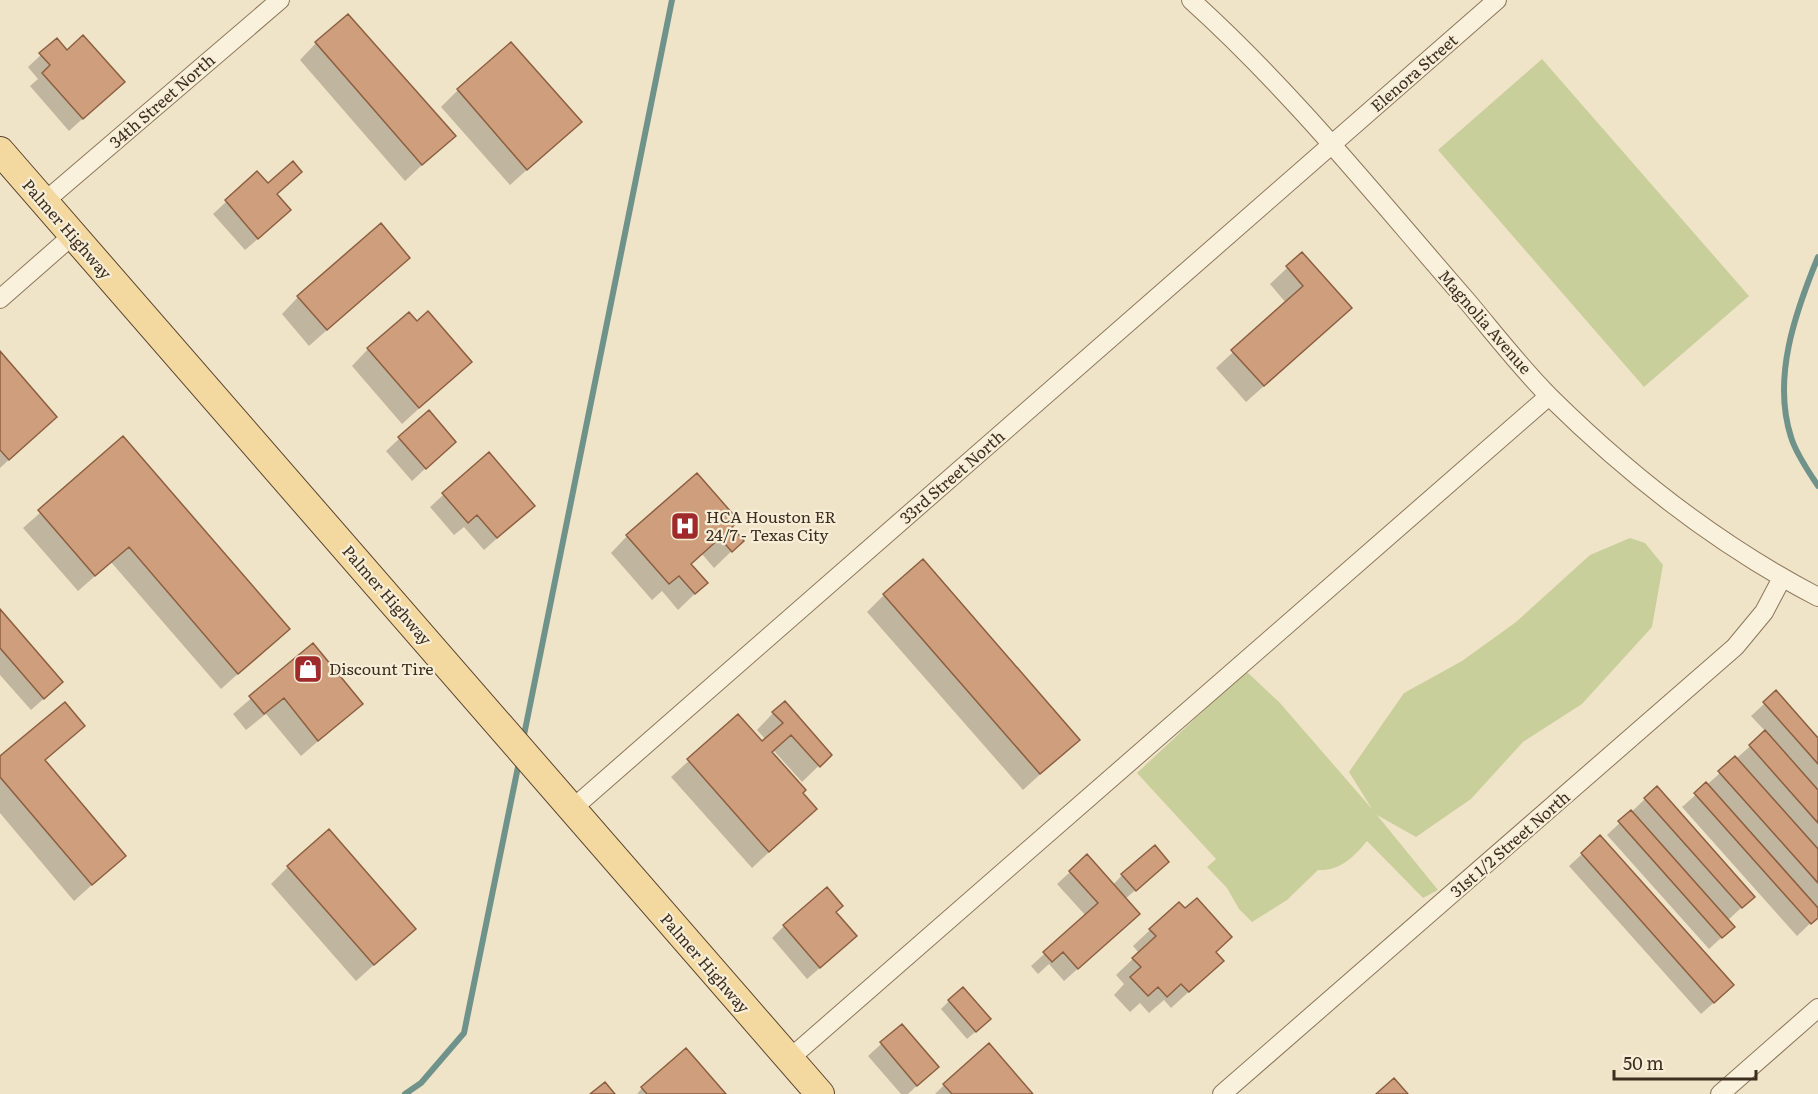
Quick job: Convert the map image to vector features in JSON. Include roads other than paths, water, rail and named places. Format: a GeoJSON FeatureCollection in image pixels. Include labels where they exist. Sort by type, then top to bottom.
{"type":"FeatureCollection","features":[{"type":"Feature","properties":{"kind":"main road","name":"Palmer Highway"},"geometry":{"type":"LineString","coordinates":[[0,151],[500,725],[788,1060],[820,1094]]}},
{"type":"Feature","properties":{"kind":"street","name":"34th Street North"},"geometry":{"type":"LineString","coordinates":[[44,202],[280,0]]}},
{"type":"Feature","properties":{"kind":"street","name":"Magnolia Avenue"},"geometry":{"type":"LineString","coordinates":[[1191,0],[1238,42],[1332,145],[1549,396],[1644,484],[1699,525],[1782,578],[1818,597]]}},
{"type":"Feature","properties":{"kind":"street","name":"Elenora Street"},"geometry":{"type":"LineString","coordinates":[[1332,145],[1497,0]]}},
{"type":"Feature","properties":{"kind":"street","name":"33rd Street North"},"geometry":{"type":"LineString","coordinates":[[572,809],[1332,145]]}},
{"type":"Feature","properties":{"kind":"street"},"geometry":{"type":"LineString","coordinates":[[0,299],[73,236]]}},
{"type":"Feature","properties":{"kind":"street"},"geometry":{"type":"LineString","coordinates":[[788,1060],[1549,396]]}},
{"type":"Feature","properties":{"kind":"street","name":"31st 1/2 Street North"},"geometry":{"type":"LineString","coordinates":[[1222,1094],[1735,647],[1764,612],[1782,578]]}},
{"type":"Feature","properties":{"kind":"street"},"geometry":{"type":"LineString","coordinates":[[1720,1094],[1818,1008]]}},
{"type":"Feature","properties":{"kind":"waterway"},"geometry":{"type":"LineString","coordinates":[[523,740],[672,0]]}},
{"type":"Feature","properties":{"kind":"waterway"},"geometry":{"type":"LineString","coordinates":[[1818,257],[1794,323],[1785,369],[1784,392],[1786,415],[1793,443],[1818,486]]}},
{"type":"Feature","properties":{"kind":"waterway"},"geometry":{"type":"LineString","coordinates":[[405,1094],[421,1083],[464,1033],[519,762]]}},
{"type":"Feature","properties":{"kind":"place","name":"HCA Houston ER 24/7 - Texas City"},"geometry":{"type":"Point","coordinates":[685,526]}},
{"type":"Feature","properties":{"kind":"place","name":"Discount Tire"},"geometry":{"type":"Point","coordinates":[308,669]}}]}
